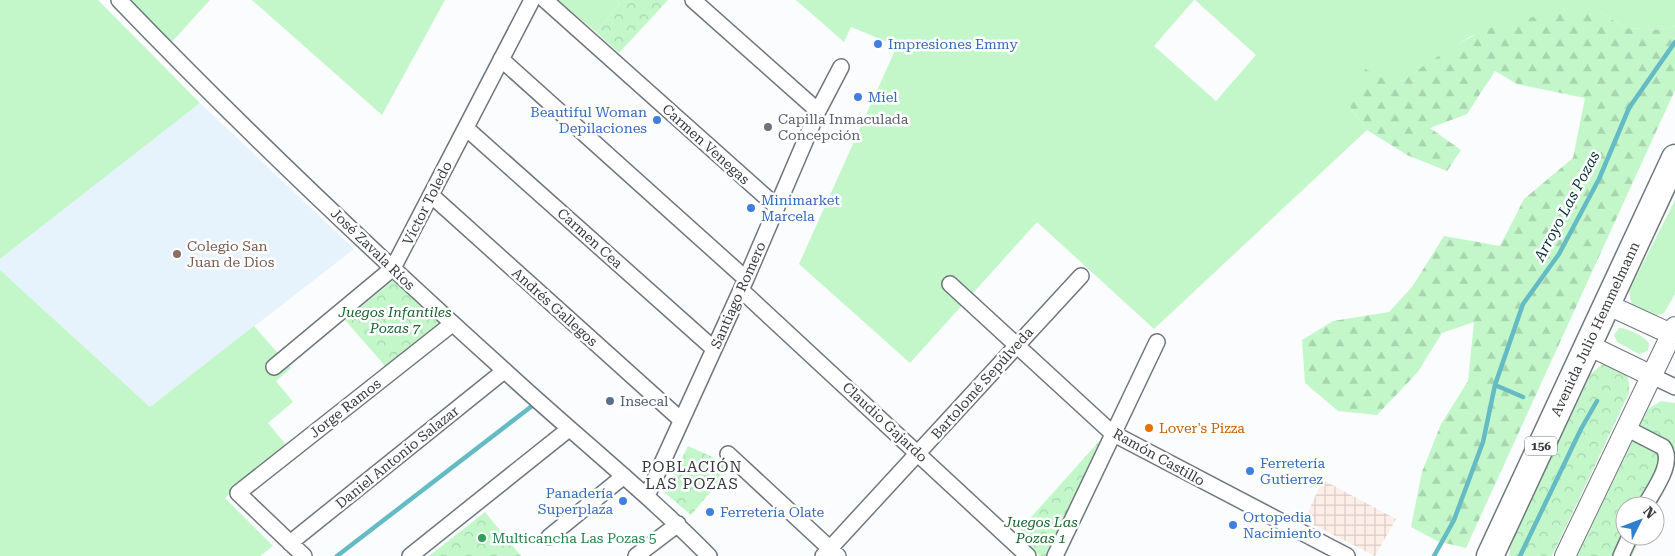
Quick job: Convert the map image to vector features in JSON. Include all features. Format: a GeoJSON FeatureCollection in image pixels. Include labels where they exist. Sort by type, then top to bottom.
{"type":"FeatureCollection","features":[{"type":"Feature","properties":{"kind":"highway","name":"Avenida Julio Hemmelmann"},"geometry":{"type":"LineString","coordinates":[[1490,556],[1675,158]]}},
{"type":"Feature","properties":{"kind":"street","name":"José Zavala Ríos"},"geometry":{"type":"LineString","coordinates":[[119,0],[174,58],[452,324],[647,496],[709,556]]}},
{"type":"Feature","properties":{"kind":"street","name":"Víctor Toledo"},"geometry":{"type":"LineString","coordinates":[[274,367],[393,268],[532,0]]}},
{"type":"Feature","properties":{"kind":"street","name":"Carmen Venegas"},"geometry":{"type":"LineString","coordinates":[[545,0],[777,207]]}},
{"type":"Feature","properties":{"kind":"street"},"geometry":{"type":"LineString","coordinates":[[693,0],[818,111]]}},
{"type":"Feature","properties":{"kind":"street","name":"Claudio Gajardo"},"geometry":{"type":"LineString","coordinates":[[502,59],[744,284],[1028,556]]}},
{"type":"Feature","properties":{"kind":"street","name":"Santiago Romero"},"geometry":{"type":"LineString","coordinates":[[647,496],[680,419],[744,284],[818,111],[841,67]]}},
{"type":"Feature","properties":{"kind":"street","name":"Carmen Cea"},"geometry":{"type":"LineString","coordinates":[[466,128],[714,349]]}},
{"type":"Feature","properties":{"kind":"street","name":"Andrés Gallegos"},"geometry":{"type":"LineString","coordinates":[[431,195],[680,419]]}},
{"type":"Feature","properties":{"kind":"street","name":"Bartolomé Sepúlveda"},"geometry":{"type":"LineString","coordinates":[[831,554],[1015,345],[1081,276]]}},
{"type":"Feature","properties":{"kind":"street","name":"Ramón Castillo"},"geometry":{"type":"LineString","coordinates":[[950,284],[1112,433],[1347,556]]}},
{"type":"Feature","properties":{"kind":"street"},"geometry":{"type":"LineString","coordinates":[[1565,556],[1674,333],[1606,304]]}},
{"type":"Feature","properties":{"kind":"street","name":"Jorge Ramos"},"geometry":{"type":"LineString","coordinates":[[290,543],[238,493],[452,324]]}},
{"type":"Feature","properties":{"kind":"street"},"geometry":{"type":"LineString","coordinates":[[1055,556],[1112,433],[1158,342]]}},
{"type":"Feature","properties":{"kind":"street"},"geometry":{"type":"LineString","coordinates":[[1588,345],[1675,387]]}},
{"type":"Feature","properties":{"kind":"street","name":"Daniel Antonio Salazar"},"geometry":{"type":"LineString","coordinates":[[290,543],[504,371]]}},
{"type":"Feature","properties":{"kind":"street"},"geometry":{"type":"LineString","coordinates":[[1626,428],[1663,447],[1667,453],[1667,463],[1650,496]]}},
{"type":"Feature","properties":{"kind":"street"},"geometry":{"type":"LineString","coordinates":[[410,556],[569,429]]}},
{"type":"Feature","properties":{"kind":"street"},"geometry":{"type":"LineString","coordinates":[[728,454],[831,554]]}},
{"type":"Feature","properties":{"kind":"street"},"geometry":{"type":"LineString","coordinates":[[550,537],[624,476]]}},
{"type":"Feature","properties":{"kind":"street"},"geometry":{"type":"LineString","coordinates":[[636,556],[678,524]]}},
{"type":"Feature","properties":{"kind":"street"},"geometry":{"type":"LineString","coordinates":[[290,543],[304,556]]}},
{"type":"Feature","properties":{"kind":"shaded area","name":"Colegio San Juan de Dios"},"geometry":{"type":"Polygon","coordinates":[[[200,103],[354,249],[150,407],[0,270],[0,259],[200,103]]]}},
{"type":"Feature","properties":{"kind":"shaded area"},"geometry":{"type":"Polygon","coordinates":[[[1323,480],[1396,519],[1375,556],[1304,520],[1323,480]]]}},
{"type":"Feature","properties":{"kind":"green space"},"geometry":{"type":"Polygon","coordinates":[[[0,0],[98,0],[200,103],[0,259],[0,0]]]}},
{"type":"Feature","properties":{"kind":"green space"},"geometry":{"type":"Polygon","coordinates":[[[131,0],[210,0],[170,44],[131,0]]]}},
{"type":"Feature","properties":{"kind":"green space"},"geometry":{"type":"Polygon","coordinates":[[[252,0],[445,0],[382,115],[252,0]]]}},
{"type":"Feature","properties":{"kind":"green space"},"geometry":{"type":"Polygon","coordinates":[[[558,0],[617,0],[620,3],[596,32],[558,0]]]}},
{"type":"Feature","properties":{"kind":"green space"},"geometry":{"type":"Polygon","coordinates":[[[617,0],[668,0],[619,53],[596,32],[620,3],[617,0]]]}},
{"type":"Feature","properties":{"kind":"green space"},"geometry":{"type":"Polygon","coordinates":[[[796,0],[1194,0],[1154,46],[1216,101],[1256,55],[1195,0],[1675,0],[1675,26],[1665,30],[1625,28],[1599,11],[1471,36],[1395,85],[1350,107],[1367,130],[1154,329],[1037,222],[910,363],[799,264],[897,46],[851,27],[844,42],[796,0]]]}},
{"type":"Feature","properties":{"kind":"green space"},"geometry":{"type":"Polygon","coordinates":[[[1599,11],[1625,28],[1665,30],[1675,26],[1675,90],[1466,548],[1437,541],[1411,527],[1422,472],[1441,424],[1468,381],[1474,322],[1442,333],[1417,373],[1377,415],[1338,411],[1305,383],[1302,340],[1333,321],[1389,312],[1412,287],[1444,236],[1500,246],[1524,199],[1573,158],[1585,98],[1517,84],[1495,71],[1467,114],[1430,128],[1461,150],[1447,171],[1407,155],[1367,130],[1350,107],[1365,69],[1395,85],[1458,44],[1485,30],[1511,21],[1599,11]]]}},
{"type":"Feature","properties":{"kind":"green space"},"geometry":{"type":"Polygon","coordinates":[[[1675,200],[1675,294],[1664,313],[1653,317],[1632,305],[1629,291],[1675,200]]]}},
{"type":"Feature","properties":{"kind":"green space"},"geometry":{"type":"Polygon","coordinates":[[[0,270],[150,407],[254,326],[291,368],[276,381],[293,402],[268,423],[287,446],[225,498],[273,546],[260,556],[0,556],[0,270]]]}},
{"type":"Feature","properties":{"kind":"green space","name":"Juegos Infantiles Pozas 7"},"geometry":{"type":"Polygon","coordinates":[[[396,278],[443,322],[386,367],[345,320],[396,278]]]}},
{"type":"Feature","properties":{"kind":"green space"},"geometry":{"type":"Polygon","coordinates":[[[1619,328],[1631,331],[1643,338],[1649,343],[1648,351],[1639,354],[1617,342],[1614,335],[1619,328]]]}},
{"type":"Feature","properties":{"kind":"green space"},"geometry":{"type":"Polygon","coordinates":[[[1613,364],[1627,376],[1629,393],[1552,556],[1509,556],[1511,543],[1591,374],[1601,365],[1613,364]]]}},
{"type":"Feature","properties":{"kind":"green space"},"geometry":{"type":"Polygon","coordinates":[[[1661,401],[1675,403],[1675,466],[1661,496],[1615,496],[1615,546],[1636,546],[1632,556],[1577,556],[1648,409],[1661,401]]]}},
{"type":"Feature","properties":{"kind":"green space","name":"Juegos Las Pozas 1"},"geometry":{"type":"Polygon","coordinates":[[[1102,438],[1047,556],[1040,556],[1016,534],[1102,438]]]}},
{"type":"Feature","properties":{"kind":"green space"},"geometry":{"type":"Polygon","coordinates":[[[688,446],[732,466],[691,515],[665,493],[688,446]]]}},
{"type":"Feature","properties":{"kind":"green space"},"geometry":{"type":"Polygon","coordinates":[[[485,512],[521,556],[429,556],[485,512]]]}},
{"type":"Feature","properties":{"kind":"waterway","name":"Arroyo Las Pozas"},"geometry":{"type":"LineString","coordinates":[[1434,556],[1454,520],[1483,442],[1495,385],[1523,304],[1559,254],[1599,179],[1629,108],[1675,42]]}},
{"type":"Feature","properties":{"kind":"waterway"},"geometry":{"type":"LineString","coordinates":[[1495,385],[1523,397]]}},
{"type":"Feature","properties":{"kind":"waterway"},"geometry":{"type":"LineString","coordinates":[[1520,556],[1581,429],[1597,401]]}},
{"type":"Feature","properties":{"kind":"waterway"},"geometry":{"type":"LineString","coordinates":[[337,556],[532,406]]}},
{"type":"Feature","properties":{"kind":"place","name":"Impresiones Emmy"},"geometry":{"type":"Point","coordinates":[878,44]}},
{"type":"Feature","properties":{"kind":"place","name":"Miel"},"geometry":{"type":"Point","coordinates":[858,97]}},
{"type":"Feature","properties":{"kind":"place","name":"Beautiful Woman Depilaciones"},"geometry":{"type":"Point","coordinates":[657,120]}},
{"type":"Feature","properties":{"kind":"place","name":"Capilla Inmaculada Concepción"},"geometry":{"type":"Point","coordinates":[768,127]}},
{"type":"Feature","properties":{"kind":"place","name":"Minimarket Marcela"},"geometry":{"type":"Point","coordinates":[751,208]}},
{"type":"Feature","properties":{"kind":"place","name":"Colegio San Juan de Dios"},"geometry":{"type":"Point","coordinates":[177,254]}},
{"type":"Feature","properties":{"kind":"place","name":"Insecal"},"geometry":{"type":"Point","coordinates":[610,401]}},
{"type":"Feature","properties":{"kind":"place","name":"Lover's Pizza"},"geometry":{"type":"Point","coordinates":[1149,428]}},
{"type":"Feature","properties":{"kind":"place","name":"Ferretería Gutierrez"},"geometry":{"type":"Point","coordinates":[1250,471]}},
{"type":"Feature","properties":{"kind":"place","name":"Panadería Superplaza"},"geometry":{"type":"Point","coordinates":[623,501]}},
{"type":"Feature","properties":{"kind":"place","name":"Ferretería Olate"},"geometry":{"type":"Point","coordinates":[710,512]}},
{"type":"Feature","properties":{"kind":"place","name":"Ortopedia Nacimiento"},"geometry":{"type":"Point","coordinates":[1233,525]}},
{"type":"Feature","properties":{"kind":"place","name":"Multicancha Las Pozas 5"},"geometry":{"type":"Point","coordinates":[482,538]}},
{"type":"Feature","properties":{"kind":"district","name":"POBLACIÓN LAS POZAS"},"geometry":{"type":"Point","coordinates":[692,476]}}]}
